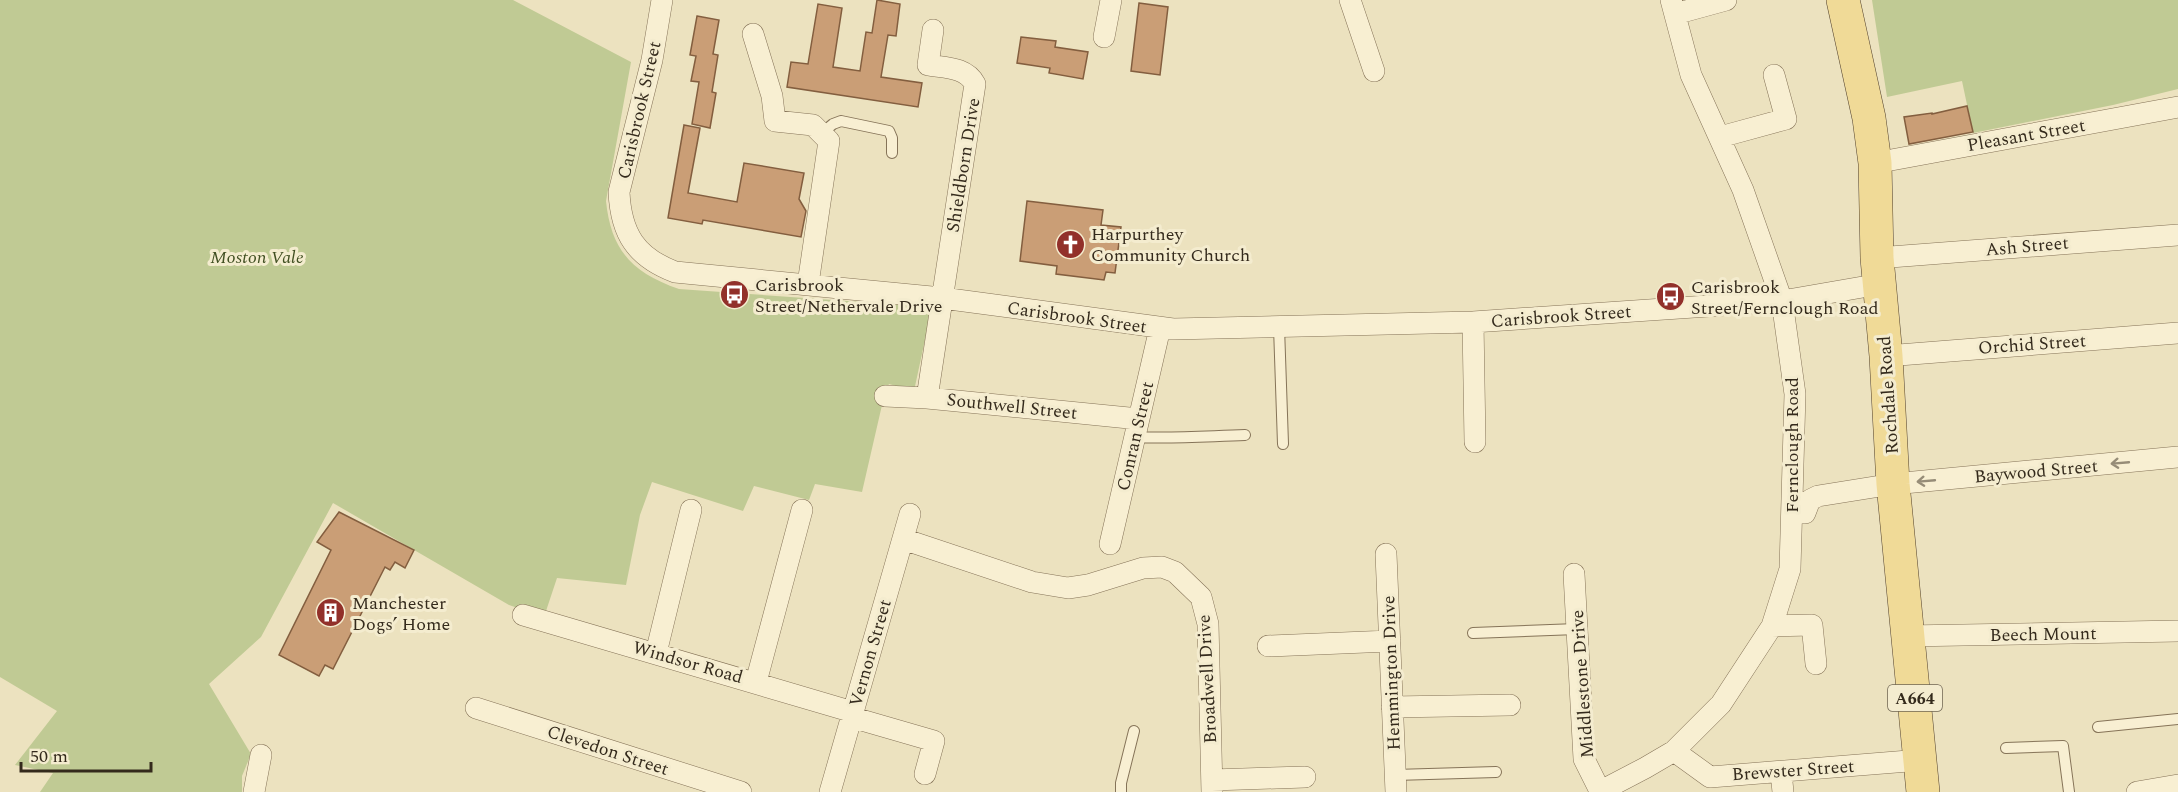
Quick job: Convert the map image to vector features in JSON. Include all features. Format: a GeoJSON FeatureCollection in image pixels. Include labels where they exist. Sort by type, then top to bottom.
{"type":"FeatureCollection","features":[{"type":"Feature","properties":{"kind":"main road","name":"Rochdale Road"},"geometry":{"type":"LineString","coordinates":[[1843,0],[1869,118],[1875,164],[1878,271],[1886,356],[1893,484],[1922,776]]}},
{"type":"Feature","properties":{"kind":"street","name":"Carisbrook Street"},"geometry":{"type":"LineString","coordinates":[[662,0],[652,60],[619,192],[620,208],[627,232],[647,259],[675,272],[942,298],[1160,328],[1473,322],[1782,301]]}},
{"type":"Feature","properties":{"kind":"street"},"geometry":{"type":"LineString","coordinates":[[1104,37],[1112,0]]}},
{"type":"Feature","properties":{"kind":"street"},"geometry":{"type":"LineString","coordinates":[[1350,0],[1374,71]]}},
{"type":"Feature","properties":{"kind":"street"},"geometry":{"type":"LineString","coordinates":[[1673,7],[1726,0]]}},
{"type":"Feature","properties":{"kind":"street","name":"Fernclough Road"},"geometry":{"type":"LineString","coordinates":[[1599,792],[1674,751],[1721,704],[1772,626],[1790,569],[1795,394],[1782,301],[1743,190],[1691,75],[1673,7]]}},
{"type":"Feature","properties":{"kind":"street","name":"Shieldborn Drive"},"geometry":{"type":"LineString","coordinates":[[933,30],[928,65],[964,71],[975,84],[942,298]]}},
{"type":"Feature","properties":{"kind":"street"},"geometry":{"type":"LineString","coordinates":[[753,34],[772,96],[775,121],[813,125],[829,141],[808,284]]}},
{"type":"Feature","properties":{"kind":"street"},"geometry":{"type":"LineString","coordinates":[[1720,137],[1786,119],[1774,75]]}},
{"type":"Feature","properties":{"kind":"street","name":"Pleasant Street"},"geometry":{"type":"LineString","coordinates":[[1875,164],[2178,107]]}},
{"type":"Feature","properties":{"kind":"street","name":"Ash Street"},"geometry":{"type":"LineString","coordinates":[[1782,301],[1878,271],[2178,235]]}},
{"type":"Feature","properties":{"kind":"street"},"geometry":{"type":"LineString","coordinates":[[927,398],[942,298]]}},
{"type":"Feature","properties":{"kind":"street"},"geometry":{"type":"LineString","coordinates":[[1473,322],[1475,442]]}},
{"type":"Feature","properties":{"kind":"street","name":"Conran Street"},"geometry":{"type":"LineString","coordinates":[[1110,544],[1160,328]]}},
{"type":"Feature","properties":{"kind":"street","name":"Orchid Street"},"geometry":{"type":"LineString","coordinates":[[1886,356],[2178,333]]}},
{"type":"Feature","properties":{"kind":"street","name":"Southwell Street"},"geometry":{"type":"LineString","coordinates":[[885,396],[927,398],[1137,428]]}},
{"type":"Feature","properties":{"kind":"street","name":"Baywood Street"},"geometry":{"type":"LineString","coordinates":[[1792,513],[1805,513],[1810,500],[1818,495],[1893,484],[2178,457]]}},
{"type":"Feature","properties":{"kind":"street"},"geometry":{"type":"LineString","coordinates":[[656,654],[691,510]]}},
{"type":"Feature","properties":{"kind":"street"},"geometry":{"type":"LineString","coordinates":[[756,682],[802,510]]}},
{"type":"Feature","properties":{"kind":"street","name":"Vernon Street"},"geometry":{"type":"LineString","coordinates":[[830,792],[910,514]]}},
{"type":"Feature","properties":{"kind":"street","name":"Broadwell Drive"},"geometry":{"type":"LineString","coordinates":[[903,539],[1032,582],[1068,588],[1088,585],[1143,568],[1162,567],[1175,572],[1202,597],[1208,624],[1212,786]]}},
{"type":"Feature","properties":{"kind":"street","name":"Hemmington Drive"},"geometry":{"type":"LineString","coordinates":[[1386,554],[1395,784]]}},
{"type":"Feature","properties":{"kind":"street","name":"Middlestone Drive"},"geometry":{"type":"LineString","coordinates":[[1574,574],[1584,759],[1599,792]]}},
{"type":"Feature","properties":{"kind":"street","name":"Windsor Road"},"geometry":{"type":"LineString","coordinates":[[523,615],[756,682],[933,741],[925,774]]}},
{"type":"Feature","properties":{"kind":"street"},"geometry":{"type":"LineString","coordinates":[[1772,626],[1812,625],[1816,664]]}},
{"type":"Feature","properties":{"kind":"street","name":"Beech Mount"},"geometry":{"type":"LineString","coordinates":[[1908,636],[2178,632]]}},
{"type":"Feature","properties":{"kind":"street"},"geometry":{"type":"LineString","coordinates":[[1268,646],[1390,641]]}},
{"type":"Feature","properties":{"kind":"street"},"geometry":{"type":"LineString","coordinates":[[1392,707],[1510,705]]}},
{"type":"Feature","properties":{"kind":"street","name":"Clevedon Street"},"geometry":{"type":"LineString","coordinates":[[476,708],[741,792]]}},
{"type":"Feature","properties":{"kind":"street","name":"Brewster Street"},"geometry":{"type":"LineString","coordinates":[[1674,751],[1710,777],[1782,782],[1922,776]]}},
{"type":"Feature","properties":{"kind":"street"},"geometry":{"type":"LineString","coordinates":[[254,792],[261,755]]}},
{"type":"Feature","properties":{"kind":"street"},"geometry":{"type":"LineString","coordinates":[[1212,786],[1305,777]]}},
{"type":"Feature","properties":{"kind":"street"},"geometry":{"type":"LineString","coordinates":[[2137,792],[2178,785]]}},
{"type":"Feature","properties":{"kind":"lane"},"geometry":{"type":"LineString","coordinates":[[822,133],[841,121],[889,131],[892,138],[892,153]]}},
{"type":"Feature","properties":{"kind":"lane"},"geometry":{"type":"LineString","coordinates":[[1279,327],[1283,444]]}},
{"type":"Feature","properties":{"kind":"lane"},"geometry":{"type":"LineString","coordinates":[[1137,428],[1158,438],[1245,435]]}},
{"type":"Feature","properties":{"kind":"lane"},"geometry":{"type":"LineString","coordinates":[[1473,633],[1577,629]]}},
{"type":"Feature","properties":{"kind":"lane"},"geometry":{"type":"LineString","coordinates":[[2098,727],[2178,719]]}},
{"type":"Feature","properties":{"kind":"lane"},"geometry":{"type":"LineString","coordinates":[[1121,792],[1121,783],[1134,731]]}},
{"type":"Feature","properties":{"kind":"lane"},"geometry":{"type":"LineString","coordinates":[[2006,748],[2063,746],[2069,792]]}},
{"type":"Feature","properties":{"kind":"lane"},"geometry":{"type":"LineString","coordinates":[[1395,784],[1496,772]]}},
{"type":"Feature","properties":{"kind":"green space","name":"Moston Vale"},"geometry":{"type":"Polygon","coordinates":[[[0,0],[513,0],[631,62],[606,201],[613,234],[627,258],[649,276],[679,289],[932,307],[914,391],[889,384],[885,392],[862,492],[815,484],[809,500],[754,486],[743,511],[652,482],[640,515],[626,585],[557,578],[544,617],[509,605],[333,503],[261,637],[209,684],[251,754],[242,776],[242,792],[40,792],[53,773],[15,765],[57,711],[0,677],[0,0]]]}},
{"type":"Feature","properties":{"kind":"green space"},"geometry":{"type":"Polygon","coordinates":[[[1872,0],[2178,0],[2178,89],[2113,105],[1973,133],[1962,81],[1887,97],[1872,0]]]}},
{"type":"Feature","properties":{"kind":"building"},"geometry":{"type":"Polygon","coordinates":[[[877,0],[900,4],[896,36],[888,35],[881,77],[922,83],[918,107],[787,87],[791,62],[808,64],[818,4],[842,8],[833,67],[860,71],[866,32],[872,33],[877,0]]]}},
{"type":"Feature","properties":{"kind":"building"},"geometry":{"type":"Polygon","coordinates":[[[1139,3],[1168,7],[1160,75],[1131,71],[1139,3]]]}},
{"type":"Feature","properties":{"kind":"building"},"geometry":{"type":"Polygon","coordinates":[[[697,16],[719,20],[713,54],[718,55],[712,92],[716,93],[710,128],[692,124],[699,82],[691,81],[696,56],[690,55],[697,16]]]}},
{"type":"Feature","properties":{"kind":"building"},"geometry":{"type":"Polygon","coordinates":[[[1021,37],[1056,41],[1055,47],[1088,52],[1083,79],[1049,73],[1050,68],[1017,63],[1021,37]]]}},
{"type":"Feature","properties":{"kind":"building"},"geometry":{"type":"Polygon","coordinates":[[[1967,106],[1973,132],[1909,144],[1904,117],[1932,114],[1967,106]]]}},
{"type":"Feature","properties":{"kind":"building"},"geometry":{"type":"Polygon","coordinates":[[[684,125],[700,128],[688,193],[737,202],[744,163],[804,173],[799,199],[806,211],[801,237],[703,220],[702,224],[668,218],[684,125]]]}},
{"type":"Feature","properties":{"kind":"building","name":"Harpurthey Community Church"},"geometry":{"type":"Polygon","coordinates":[[[1027,201],[1103,210],[1101,225],[1121,227],[1115,273],[1106,272],[1104,280],[1056,274],[1057,266],[1020,261],[1027,201]]]}},
{"type":"Feature","properties":{"kind":"building","name":"Manchester Dogs’ Home"},"geometry":{"type":"Polygon","coordinates":[[[339,512],[414,550],[405,568],[395,562],[390,570],[385,567],[333,669],[325,665],[319,676],[279,655],[331,550],[317,542],[339,512]]]}},
{"type":"Feature","properties":{"kind":"place","name":"Harpurthey Community Church"},"geometry":{"type":"Point","coordinates":[1070,244]}},
{"type":"Feature","properties":{"kind":"place","name":"Carisbrook Street/Nethervale Drive"},"geometry":{"type":"Point","coordinates":[734,295]}},
{"type":"Feature","properties":{"kind":"place","name":"Carisbrook Street/Fernclough Road"},"geometry":{"type":"Point","coordinates":[1670,297]}},
{"type":"Feature","properties":{"kind":"place","name":"Manchester Dogs’ Home"},"geometry":{"type":"Point","coordinates":[331,613]}}]}
